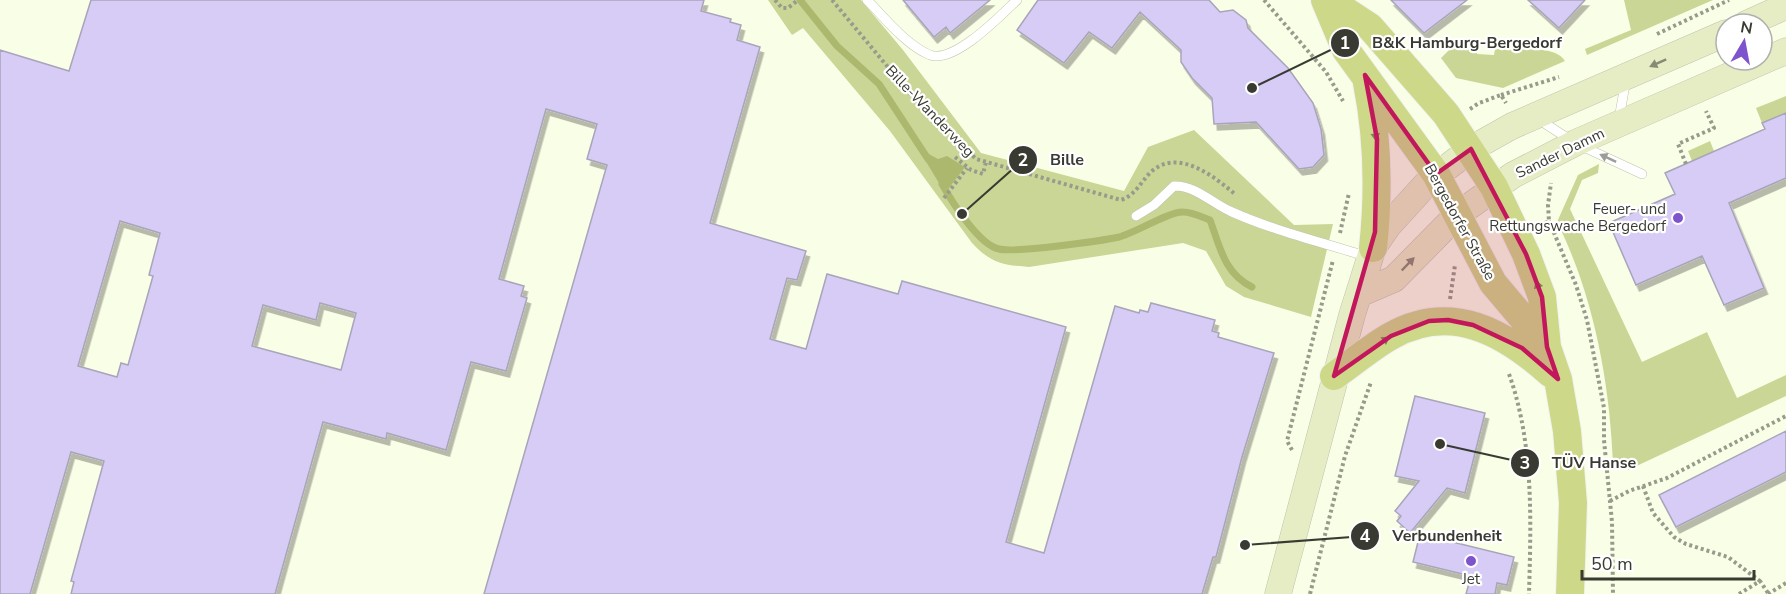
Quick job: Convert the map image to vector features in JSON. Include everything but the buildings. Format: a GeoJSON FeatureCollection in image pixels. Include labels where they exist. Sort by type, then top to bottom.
{"type":"FeatureCollection","features":[{"type":"Feature","properties":{"kind":"main road","name":"Bergedorfer Straße"},"geometry":{"type":"LineString","coordinates":[[1327,0],[1346,50],[1436,174],[1493,283],[1547,347]]}},
{"type":"Feature","properties":{"kind":"main road","name":"Bergedorfer Straße"},"geometry":{"type":"LineString","coordinates":[[1327,0],[1370,27],[1446,114],[1494,187],[1518,237],[1542,297],[1547,347],[1558,379],[1569,447],[1573,503],[1570,594]]}},
{"type":"Feature","properties":{"kind":"main road"},"geometry":{"type":"LineString","coordinates":[[1372,253],[1406,205],[1436,174],[1471,149],[1534,117],[1714,38]]}},
{"type":"Feature","properties":{"kind":"main road","name":"Sander Damm"},"geometry":{"type":"LineString","coordinates":[[1359,294],[1394,279],[1457,215],[1494,187],[1575,143],[1786,51]]}},
{"type":"Feature","properties":{"kind":"main road"},"geometry":{"type":"LineString","coordinates":[[1278,594],[1334,376],[1372,253],[1377,147],[1365,75]]}},
{"type":"Feature","properties":{"kind":"main road"},"geometry":{"type":"LineString","coordinates":[[1334,376],[1391,336],[1429,321],[1448,320],[1473,325],[1522,348],[1558,379]]}},
{"type":"Feature","properties":{"kind":"lane"},"geometry":{"type":"LineString","coordinates":[[867,0],[913,44],[932,56],[941,57],[965,45],[1017,0]]}},
{"type":"Feature","properties":{"kind":"lane"},"geometry":{"type":"LineString","coordinates":[[1618,124],[1627,77]]}},
{"type":"Feature","properties":{"kind":"lane"},"geometry":{"type":"LineString","coordinates":[[1534,117],[1575,143],[1642,174]]}},
{"type":"Feature","properties":{"kind":"lane"},"geometry":{"type":"LineString","coordinates":[[1136,216],[1154,205],[1174,186],[1184,186],[1230,211],[1304,240],[1372,253]]}},
{"type":"Feature","properties":{"kind":"path"},"geometry":{"type":"LineString","coordinates":[[775,0],[782,8],[788,8],[798,0]]}},
{"type":"Feature","properties":{"kind":"path","name":"Bille-Wanderweg"},"geometry":{"type":"LineString","coordinates":[[832,0],[912,96],[970,154],[986,162],[1121,200],[1137,191],[1154,170],[1162,166],[1191,166],[1215,177]]}},
{"type":"Feature","properties":{"kind":"path"},"geometry":{"type":"LineString","coordinates":[[1264,0],[1326,72],[1345,105]]}},
{"type":"Feature","properties":{"kind":"path"},"geometry":{"type":"LineString","coordinates":[[1656,35],[1729,0]]}},
{"type":"Feature","properties":{"kind":"path"},"geometry":{"type":"LineString","coordinates":[[1501,95],[1562,76]]}},
{"type":"Feature","properties":{"kind":"path"},"geometry":{"type":"LineString","coordinates":[[1686,164],[1677,144],[1714,128],[1697,90]]}},
{"type":"Feature","properties":{"kind":"path"},"geometry":{"type":"LineString","coordinates":[[955,157],[968,168],[983,174],[986,162]]}},
{"type":"Feature","properties":{"kind":"path"},"geometry":{"type":"LineString","coordinates":[[1538,162],[1551,182],[1548,205],[1549,222],[1576,285],[1587,320],[1604,408],[1604,440],[1610,501],[1612,594]]}},
{"type":"Feature","properties":{"kind":"path"},"geometry":{"type":"LineString","coordinates":[[944,198],[968,168]]}},
{"type":"Feature","properties":{"kind":"path"},"geometry":{"type":"LineString","coordinates":[[1287,441],[1337,247],[1349,191]]}},
{"type":"Feature","properties":{"kind":"path"},"geometry":{"type":"LineString","coordinates":[[1518,237],[1549,222]]}},
{"type":"Feature","properties":{"kind":"path"},"geometry":{"type":"LineString","coordinates":[[1448,320],[1455,258]]}},
{"type":"Feature","properties":{"kind":"path"},"geometry":{"type":"LineString","coordinates":[[1506,364],[1512,382],[1528,460],[1531,520],[1530,594]]}},
{"type":"Feature","properties":{"kind":"path"},"geometry":{"type":"LineString","coordinates":[[1310,594],[1345,456],[1365,394],[1375,373]]}},
{"type":"Feature","properties":{"kind":"path"},"geometry":{"type":"LineString","coordinates":[[1610,501],[1667,478],[1786,416]]}},
{"type":"Feature","properties":{"kind":"path"},"geometry":{"type":"LineString","coordinates":[[1643,486],[1653,513],[1674,537],[1686,544],[1728,557],[1760,581],[1768,594],[1786,583]]}},
{"type":"Feature","properties":{"kind":"path"},"geometry":{"type":"LineString","coordinates":[[1739,594],[1760,581]]}},
{"type":"Feature","properties":{"kind":"highlighted area"},"geometry":{"type":"Polygon","coordinates":[[[1365,75],[1436,174],[1471,149],[1526,254],[1542,297],[1547,347],[1558,379],[1522,348],[1473,325],[1448,320],[1429,321],[1391,336],[1334,376],[1375,232],[1377,139],[1365,75]]]}},
{"type":"Feature","properties":{"kind":"shaded area"},"geometry":{"type":"Polygon","coordinates":[[[768,0],[861,0],[903,50],[981,153],[1124,191],[1148,147],[1194,130],[1294,225],[1333,224],[1311,317],[1244,297],[1226,286],[1206,251],[1183,243],[1029,267],[1004,264],[991,259],[972,243],[890,131],[803,28],[792,35],[768,0]]]}},
{"type":"Feature","properties":{"kind":"shaded area"},"geometry":{"type":"Polygon","coordinates":[[[1624,0],[1713,0],[1587,55],[1585,49],[1631,30],[1624,0]]]}},
{"type":"Feature","properties":{"kind":"shaded area"},"geometry":{"type":"Polygon","coordinates":[[[1452,47],[1477,48],[1477,54],[1494,55],[1495,49],[1543,50],[1560,56],[1565,61],[1503,88],[1456,78],[1441,58],[1452,47]]]}},
{"type":"Feature","properties":{"kind":"shaded area"},"geometry":{"type":"Polygon","coordinates":[[[1786,96],[1786,113],[1762,123],[1756,108],[1786,96]]]}},
{"type":"Feature","properties":{"kind":"shaded area"},"geometry":{"type":"Polygon","coordinates":[[[1710,141],[1714,151],[1692,161],[1688,151],[1710,141]]]}},
{"type":"Feature","properties":{"kind":"shaded area"},"geometry":{"type":"Polygon","coordinates":[[[923,151],[938,159],[947,156],[965,167],[945,193],[925,160],[923,151]]]}},
{"type":"Feature","properties":{"kind":"shaded area"},"geometry":{"type":"Polygon","coordinates":[[[1599,164],[1598,173],[1582,180],[1570,209],[1642,362],[1707,332],[1737,398],[1786,375],[1786,396],[1628,470],[1627,460],[1613,465],[1608,403],[1598,341],[1581,280],[1557,222],[1578,175],[1599,164]]]}},
{"type":"Feature","properties":{"kind":"waterway"},"geometry":{"type":"LineString","coordinates":[[800,0],[837,46],[879,84],[928,159]]}},
{"type":"Feature","properties":{"kind":"waterway"},"geometry":{"type":"LineString","coordinates":[[942,184],[975,231],[983,240],[999,249],[1039,248],[1109,239],[1126,235],[1177,213],[1186,212],[1197,215],[1210,220],[1229,267],[1252,287]]}},
{"type":"Feature","properties":{"kind":"place","name":"B&K Hamburg-Bergedorf"},"geometry":{"type":"Point","coordinates":[1252,88]}},
{"type":"Feature","properties":{"kind":"place","name":"Bille"},"geometry":{"type":"Point","coordinates":[962,214]}},
{"type":"Feature","properties":{"kind":"place","name":"Feuer- und Rettungswache Bergedorf"},"geometry":{"type":"Point","coordinates":[1678,218]}},
{"type":"Feature","properties":{"kind":"place","name":"TÜV Hanse"},"geometry":{"type":"Point","coordinates":[1440,444]}},
{"type":"Feature","properties":{"kind":"place","name":"Verbundenheit"},"geometry":{"type":"Point","coordinates":[1245,545]}},
{"type":"Feature","properties":{"kind":"place","name":"Jet"},"geometry":{"type":"Point","coordinates":[1471,561]}}]}
